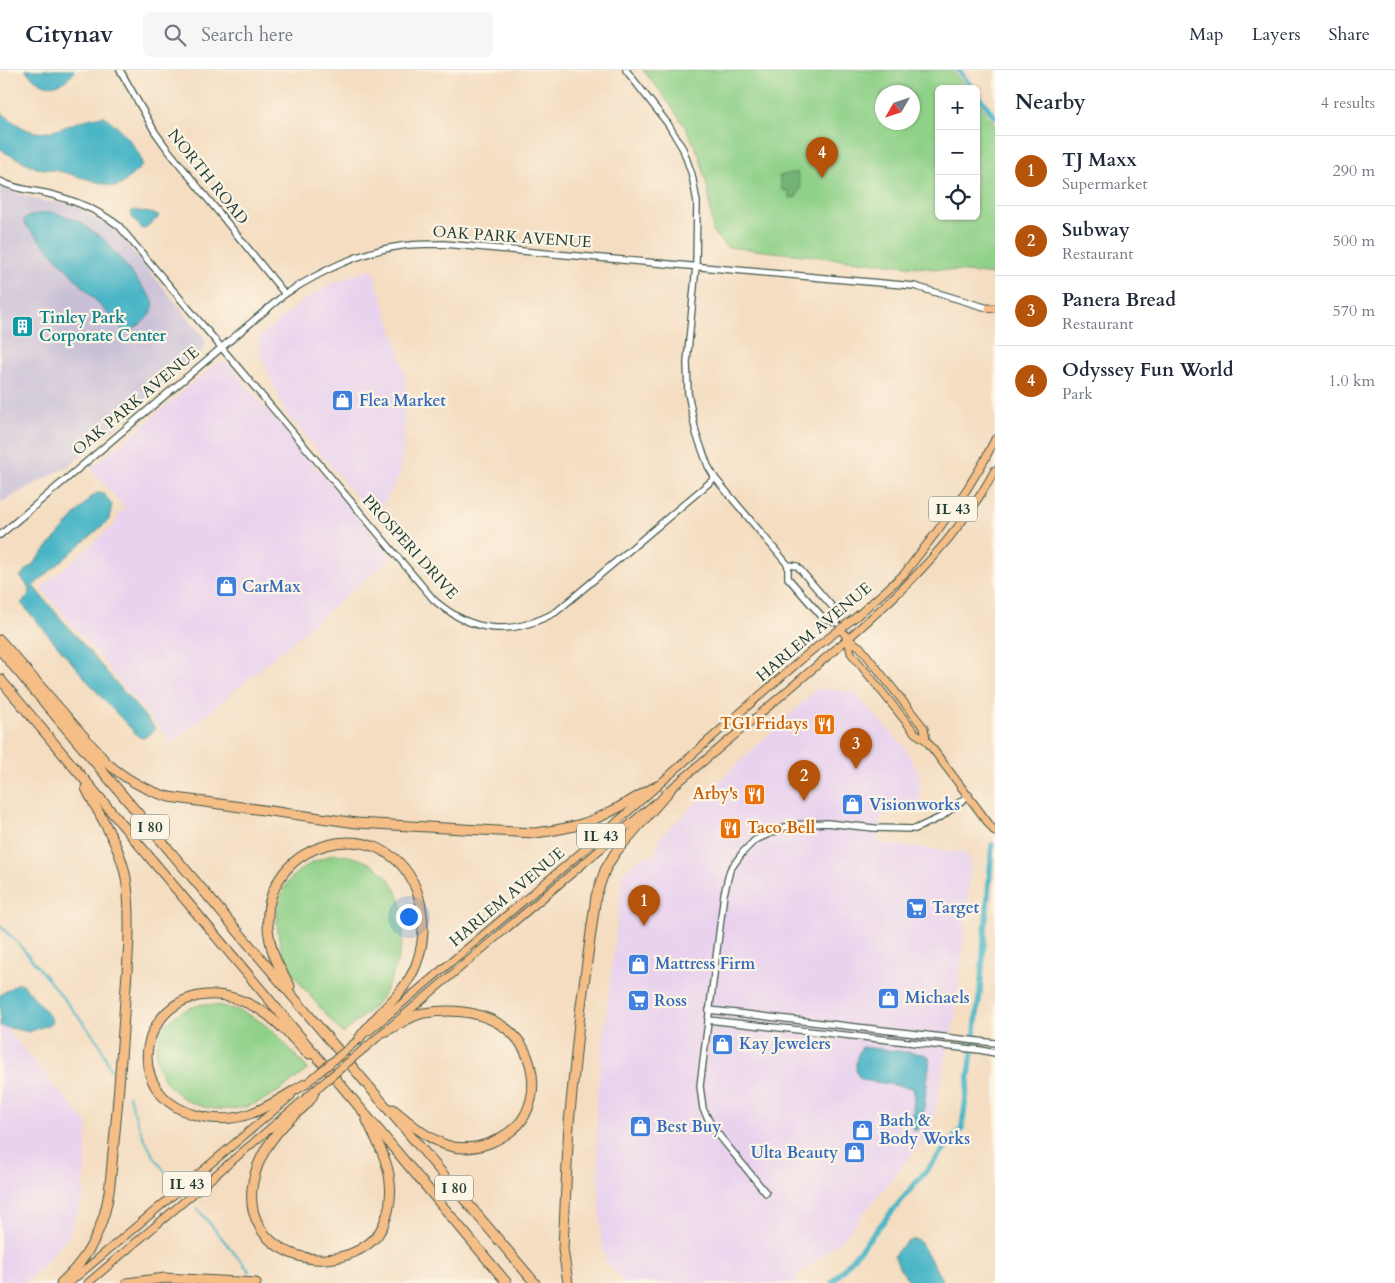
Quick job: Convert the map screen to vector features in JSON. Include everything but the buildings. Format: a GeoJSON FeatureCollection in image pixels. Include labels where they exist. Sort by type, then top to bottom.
{"type":"FeatureCollection","features":[{"type":"Feature","properties":{"kind":"highway"},"geometry":{"type":"LineString","coordinates":[[0,640],[106,762],[141,787],[169,797],[357,822],[535,833],[582,824],[598,818],[657,786]]}},
{"type":"Feature","properties":{"kind":"highway","name":"I 80"},"geometry":{"type":"LineString","coordinates":[[0,650],[534,1283]]}},
{"type":"Feature","properties":{"kind":"highway","name":"I 80"},"geometry":{"type":"LineString","coordinates":[[0,679],[507,1283]]}},
{"type":"Feature","properties":{"kind":"highway"},"geometry":{"type":"LineString","coordinates":[[61,1283],[74,1271],[92,1245],[102,1222],[106,1206],[118,1109],[128,936],[128,900],[121,861],[112,836],[79,774]]}},
{"type":"Feature","properties":{"kind":"highway"},"geometry":{"type":"LineString","coordinates":[[568,1283],[563,1249],[568,1142],[580,1012],[596,896],[605,870],[615,853],[670,790]]}},
{"type":"Feature","properties":{"kind":"highway"},"geometry":{"type":"LineString","coordinates":[[300,1004],[278,965],[270,943],[268,927],[269,910],[276,886],[292,864],[304,854],[318,847],[344,842],[366,845],[377,849],[401,866],[415,887],[422,914],[422,939],[415,966],[404,988],[368,1025],[358,1040]]}},
{"type":"Feature","properties":{"kind":"highway"},"geometry":{"type":"LineString","coordinates":[[307,1083],[267,1107],[246,1115],[224,1119],[197,1116],[177,1107],[164,1096],[153,1081],[148,1063],[150,1039],[158,1021],[176,1004],[196,996],[216,995],[237,1000],[263,1012],[281,1026],[306,1052],[317,1057]]}},
{"type":"Feature","properties":{"kind":"highway"},"geometry":{"type":"LineString","coordinates":[[374,1093],[422,1133],[447,1145],[474,1149],[501,1138],[514,1129],[525,1116],[530,1103],[533,1075],[525,1050],[519,1040],[503,1026],[485,1017],[457,1011],[422,1014],[386,1031]]}},
{"type":"Feature","properties":{"kind":"highway"},"geometry":{"type":"LineString","coordinates":[[316,1090],[312,1099],[290,1118],[270,1141],[255,1172],[252,1188],[253,1211],[261,1232],[277,1250],[299,1262],[323,1265],[343,1262],[366,1248],[379,1233],[386,1220],[391,1190],[389,1172],[384,1157],[360,1107]]}},
{"type":"Feature","properties":{"kind":"highway"},"geometry":{"type":"LineString","coordinates":[[127,1283],[165,1278],[256,1283]]}},
{"type":"Feature","properties":{"kind":"main road","name":"HARLEM AVENUE"},"geometry":{"type":"LineString","coordinates":[[69,1283],[610,828],[803,659],[841,629],[904,574],[967,489],[995,440]]}},
{"type":"Feature","properties":{"kind":"main road","name":"HARLEM AVENUE"},"geometry":{"type":"LineString","coordinates":[[88,1283],[866,624],[924,569],[946,544],[973,506],[995,470]]}},
{"type":"Feature","properties":{"kind":"main road"},"geometry":{"type":"LineString","coordinates":[[841,629],[848,639],[860,647],[924,728],[926,740],[995,832]]}},
{"type":"Feature","properties":{"kind":"street","name":"NORTH ROAD"},"geometry":{"type":"LineString","coordinates":[[120,70],[155,132],[168,150],[285,294]]}},
{"type":"Feature","properties":{"kind":"street"},"geometry":{"type":"LineString","coordinates":[[626,70],[668,124],[683,150],[692,175],[697,202],[696,266],[687,349],[688,392],[696,433],[708,466],[715,478],[788,565],[788,578],[824,619],[836,622]]}},
{"type":"Feature","properties":{"kind":"street","name":"PROSPERI DRIVE"},"geometry":{"type":"LineString","coordinates":[[0,181],[8,186],[46,193],[83,204],[109,219],[128,236],[434,600],[447,611],[461,619],[476,625],[501,628],[527,625],[556,612],[715,478]]}},
{"type":"Feature","properties":{"kind":"street","name":"OAK PARK AVENUE"},"geometry":{"type":"LineString","coordinates":[[0,535],[285,294],[318,273],[357,256],[402,246],[444,244],[914,286],[993,309]]}},
{"type":"Feature","properties":{"kind":"street"},"geometry":{"type":"LineString","coordinates":[[788,565],[796,566],[835,610],[836,622],[841,629]]}},
{"type":"Feature","properties":{"kind":"street"},"geometry":{"type":"LineString","coordinates":[[766,1193],[712,1128],[703,1109],[700,1086],[724,894],[730,870],[743,852],[755,840],[790,825],[827,823],[874,828],[915,828],[941,817],[969,796]]}},
{"type":"Feature","properties":{"kind":"street"},"geometry":{"type":"LineString","coordinates":[[709,1010],[995,1043]]}},
{"type":"Feature","properties":{"kind":"street"},"geometry":{"type":"LineString","coordinates":[[708,1020],[995,1053]]}},
{"type":"Feature","properties":{"kind":"shaded area"},"geometry":{"type":"Polygon","coordinates":[[[0,186],[40,201],[73,204],[115,230],[206,341],[201,354],[70,465],[0,503],[0,186]]]}},
{"type":"Feature","properties":{"kind":"shaded area","name":"Flea Market"},"geometry":{"type":"Polygon","coordinates":[[[372,268],[401,357],[406,389],[403,450],[399,475],[376,520],[286,413],[260,354],[258,338],[304,300],[331,284],[372,268]]]}},
{"type":"Feature","properties":{"kind":"shaded area"},"geometry":{"type":"Polygon","coordinates":[[[219,362],[224,362],[231,367],[392,557],[172,744],[41,588],[115,524],[118,515],[125,508],[90,467],[120,445],[219,362]]]}},
{"type":"Feature","properties":{"kind":"shaded area"},"geometry":{"type":"Polygon","coordinates":[[[818,688],[854,692],[905,748],[920,777],[920,802],[881,817],[878,843],[967,853],[971,868],[955,1016],[930,1133],[842,1239],[799,1275],[794,1283],[624,1283],[605,1260],[601,1240],[596,1104],[623,872],[640,858],[655,854],[659,838],[818,688]]]}},
{"type":"Feature","properties":{"kind":"shaded area"},"geometry":{"type":"Polygon","coordinates":[[[0,1026],[5,1027],[88,1125],[83,1197],[67,1238],[24,1283],[0,1283],[0,1026]]]}},
{"type":"Feature","properties":{"kind":"green space"},"geometry":{"type":"Polygon","coordinates":[[[643,70],[952,70],[964,85],[935,85],[935,220],[980,220],[980,105],[995,124],[995,275],[726,247],[713,232],[708,190],[700,157],[686,128],[643,70]]]}},
{"type":"Feature","properties":{"kind":"green space"},"geometry":{"type":"Polygon","coordinates":[[[797,172],[801,188],[796,197],[790,198],[788,191],[782,190],[779,176],[797,172]]]}},
{"type":"Feature","properties":{"kind":"green space"},"geometry":{"type":"Polygon","coordinates":[[[334,854],[361,860],[381,871],[394,887],[402,906],[403,928],[400,951],[393,974],[379,1001],[343,1034],[312,998],[288,965],[280,941],[277,916],[283,892],[293,876],[315,861],[334,854]]]}},
{"type":"Feature","properties":{"kind":"green space"},"geometry":{"type":"Polygon","coordinates":[[[204,1004],[238,1010],[262,1023],[284,1042],[307,1070],[270,1096],[245,1107],[214,1109],[189,1101],[171,1088],[159,1069],[156,1050],[162,1030],[178,1014],[204,1004]]]}},
{"type":"Feature","properties":{"kind":"water"},"geometry":{"type":"Polygon","coordinates":[[[25,70],[74,70],[73,74],[60,84],[48,86],[37,81],[25,70]]]}},
{"type":"Feature","properties":{"kind":"water"},"geometry":{"type":"Polygon","coordinates":[[[0,111],[29,130],[40,132],[103,116],[121,131],[133,145],[142,166],[121,185],[115,187],[59,171],[37,168],[6,153],[0,148],[0,111]]]}},
{"type":"Feature","properties":{"kind":"water"},"geometry":{"type":"Polygon","coordinates":[[[133,210],[159,215],[158,218],[142,229],[132,217],[131,212],[133,210]]]}},
{"type":"Feature","properties":{"kind":"water"},"geometry":{"type":"Polygon","coordinates":[[[51,212],[80,221],[105,240],[153,300],[151,314],[144,321],[132,330],[123,330],[24,223],[24,219],[30,216],[51,212]]]}},
{"type":"Feature","properties":{"kind":"water"},"geometry":{"type":"Polygon","coordinates":[[[97,493],[103,493],[112,505],[109,520],[33,586],[155,728],[152,733],[143,738],[139,737],[102,698],[21,603],[29,595],[30,589],[20,576],[32,565],[90,498],[97,493]]]}},
{"type":"Feature","properties":{"kind":"water"},"geometry":{"type":"Polygon","coordinates":[[[18,983],[23,984],[51,1018],[52,1022],[50,1024],[29,1032],[0,1026],[0,995],[18,983]]]}},
{"type":"Feature","properties":{"kind":"water"},"geometry":{"type":"Polygon","coordinates":[[[862,1047],[924,1054],[930,1059],[922,1124],[916,1131],[912,1128],[913,1088],[862,1080],[857,1073],[856,1064],[862,1047]]]}},
{"type":"Feature","properties":{"kind":"water"},"geometry":{"type":"Polygon","coordinates":[[[915,1239],[921,1243],[944,1283],[911,1283],[900,1269],[894,1256],[903,1245],[915,1239]]]}},
{"type":"Feature","properties":{"kind":"waterway"},"geometry":{"type":"LineString","coordinates":[[958,70],[970,85]]}},
{"type":"Feature","properties":{"kind":"waterway"},"geometry":{"type":"LineString","coordinates":[[980,98],[995,117]]}},
{"type":"Feature","properties":{"kind":"waterway"},"geometry":{"type":"LineString","coordinates":[[832,1283],[962,1128],[980,992],[992,845]]}},
{"type":"Feature","properties":{"kind":"waterway"},"geometry":{"type":"LineString","coordinates":[[0,926],[18,943],[86,1026],[99,1043],[111,1070]]}},
{"type":"Feature","properties":{"kind":"waterway"},"geometry":{"type":"LineString","coordinates":[[129,1096],[145,1141],[156,1160],[172,1180]]}},
{"type":"Feature","properties":{"kind":"waterway"},"geometry":{"type":"LineString","coordinates":[[197,1208],[250,1272]]}},
{"type":"Feature","properties":{"kind":"place","name":"Odyssey Fun World"},"geometry":{"type":"Point","coordinates":[822,178]}},
{"type":"Feature","properties":{"kind":"place","name":"Tinley Park Corporate Center"},"geometry":{"type":"Point","coordinates":[23,327]}},
{"type":"Feature","properties":{"kind":"place","name":"Flea Market"},"geometry":{"type":"Point","coordinates":[343,401]}},
{"type":"Feature","properties":{"kind":"place","name":"CarMax"},"geometry":{"type":"Point","coordinates":[226,587]}},
{"type":"Feature","properties":{"kind":"place","name":"TGI Fridays"},"geometry":{"type":"Point","coordinates":[824,724]}},
{"type":"Feature","properties":{"kind":"place","name":"Panera Bread"},"geometry":{"type":"Point","coordinates":[856,769]}},
{"type":"Feature","properties":{"kind":"place","name":"Arby's"},"geometry":{"type":"Point","coordinates":[754,794]}},
{"type":"Feature","properties":{"kind":"place","name":"Subway"},"geometry":{"type":"Point","coordinates":[804,801]}},
{"type":"Feature","properties":{"kind":"place","name":"Visionworks"},"geometry":{"type":"Point","coordinates":[853,805]}},
{"type":"Feature","properties":{"kind":"place","name":"Taco Bell"},"geometry":{"type":"Point","coordinates":[731,828]}},
{"type":"Feature","properties":{"kind":"place","name":"Target"},"geometry":{"type":"Point","coordinates":[916,908]}},
{"type":"Feature","properties":{"kind":"place","name":"TJ Maxx"},"geometry":{"type":"Point","coordinates":[644,926]}},
{"type":"Feature","properties":{"kind":"place","name":"Mattress Firm"},"geometry":{"type":"Point","coordinates":[639,964]}},
{"type":"Feature","properties":{"kind":"place","name":"Michaels"},"geometry":{"type":"Point","coordinates":[889,998]}},
{"type":"Feature","properties":{"kind":"place","name":"Ross"},"geometry":{"type":"Point","coordinates":[638,1001]}},
{"type":"Feature","properties":{"kind":"place","name":"Kay Jewelers"},"geometry":{"type":"Point","coordinates":[723,1044]}},
{"type":"Feature","properties":{"kind":"place","name":"Best Buy"},"geometry":{"type":"Point","coordinates":[640,1127]}},
{"type":"Feature","properties":{"kind":"place","name":"Bath & Body Works"},"geometry":{"type":"Point","coordinates":[863,1130]}},
{"type":"Feature","properties":{"kind":"place","name":"Ulta Beauty"},"geometry":{"type":"Point","coordinates":[854,1153]}}]}
